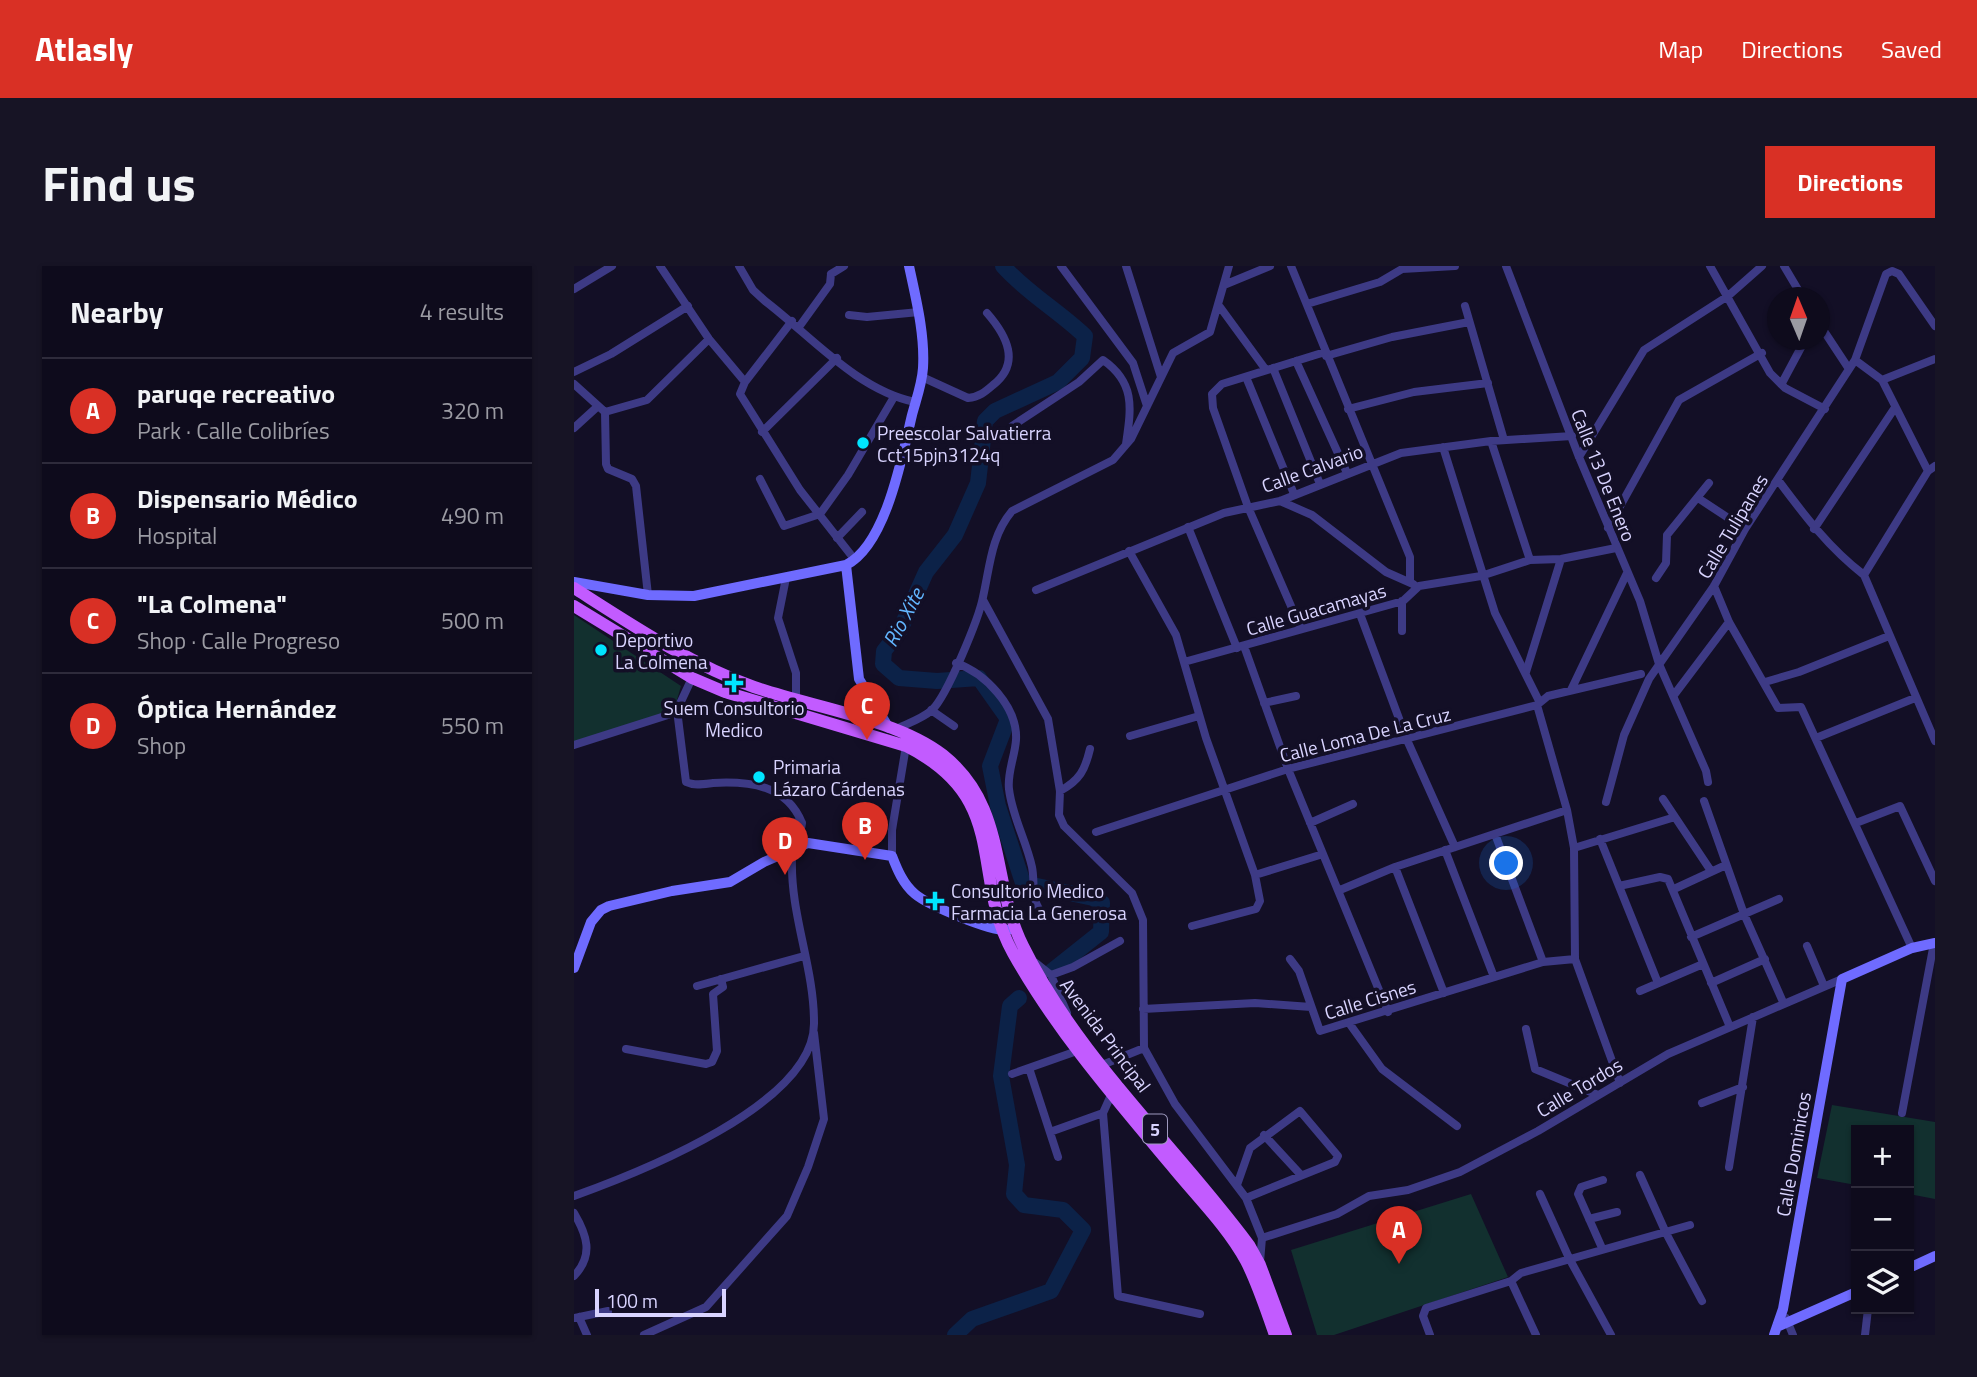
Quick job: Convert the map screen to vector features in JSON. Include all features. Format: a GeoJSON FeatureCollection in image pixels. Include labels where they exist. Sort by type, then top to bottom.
{"type":"FeatureCollection","features":[{"type":"Feature","properties":{"kind":"main road","name":"5"},"geometry":{"type":"LineString","coordinates":[[574,588],[689,659],[721,675],[892,729],[934,748],[953,764],[973,788],[995,837],[1008,929]]}},
{"type":"Feature","properties":{"kind":"main road","name":"5"},"geometry":{"type":"LineString","coordinates":[[574,606],[692,678],[725,692],[906,746],[928,758],[952,779],[975,814],[1008,929]]}},
{"type":"Feature","properties":{"kind":"main road","name":"Avenida Principal"},"geometry":{"type":"LineString","coordinates":[[1008,929],[1073,1029],[1231,1221],[1260,1265],[1286,1335]]}},
{"type":"Feature","properties":{"kind":"main road","name":"Avenida Principal"},"geometry":{"type":"LineString","coordinates":[[1008,929],[1038,995],[1077,1051],[1231,1238],[1245,1260],[1275,1335]]}},
{"type":"Feature","properties":{"kind":"street"},"geometry":{"type":"LineString","coordinates":[[574,289],[612,266]]}},
{"type":"Feature","properties":{"kind":"street"},"geometry":{"type":"LineString","coordinates":[[660,266],[709,339],[745,382]]}},
{"type":"Feature","properties":{"kind":"street"},"geometry":{"type":"LineString","coordinates":[[738,266],[753,290],[836,358],[894,397],[915,402]]}},
{"type":"Feature","properties":{"kind":"street"},"geometry":{"type":"LineString","coordinates":[[743,274],[749,266]]}},
{"type":"Feature","properties":{"kind":"street"},"geometry":{"type":"LineString","coordinates":[[844,266],[829,270],[830,284],[740,390],[742,400],[762,432],[837,538],[850,562],[859,679],[892,729],[931,710],[940,700],[983,600],[1002,523],[1012,512],[1113,460],[1126,446],[1173,353],[1210,332],[1220,307],[1229,266]]}},
{"type":"Feature","properties":{"kind":"street"},"geometry":{"type":"LineString","coordinates":[[574,582],[648,595],[694,596],[850,562],[872,538],[892,490],[922,377],[919,312],[909,266]]}},
{"type":"Feature","properties":{"kind":"street"},"geometry":{"type":"LineString","coordinates":[[1062,266],[1133,362],[1147,406]]}},
{"type":"Feature","properties":{"kind":"street"},"geometry":{"type":"LineString","coordinates":[[1126,266],[1161,377]]}},
{"type":"Feature","properties":{"kind":"street"},"geometry":{"type":"LineString","coordinates":[[1224,285],[1236,283],[1270,266]]}},
{"type":"Feature","properties":{"kind":"street"},"geometry":{"type":"LineString","coordinates":[[1291,266],[1410,557],[1410,582]]}},
{"type":"Feature","properties":{"kind":"street"},"geometry":{"type":"LineString","coordinates":[[1307,304],[1380,282],[1402,269],[1455,266]]}},
{"type":"Feature","properties":{"kind":"street","name":"Calle 13 De Enero"},"geometry":{"type":"LineString","coordinates":[[1506,266],[1579,457],[1640,601],[1659,664],[1708,782]]}},
{"type":"Feature","properties":{"kind":"street"},"geometry":{"type":"LineString","coordinates":[[1710,266],[1762,353],[1770,373],[1785,388],[1825,409]]}},
{"type":"Feature","properties":{"kind":"street"},"geometry":{"type":"LineString","coordinates":[[1579,457],[1644,350],[1728,296],[1762,266]]}},
{"type":"Feature","properties":{"kind":"street"},"geometry":{"type":"LineString","coordinates":[[1784,266],[1796,287]]}},
{"type":"Feature","properties":{"kind":"street","name":"Calle Tulipanes"},"geometry":{"type":"LineString","coordinates":[[1606,802],[1624,735],[1659,664],[1714,586],[1745,528],[1849,369],[1882,279],[1892,271],[1903,279],[1935,326]]}},
{"type":"Feature","properties":{"kind":"street"},"geometry":{"type":"LineString","coordinates":[[574,372],[611,354],[688,306]]}},
{"type":"Feature","properties":{"kind":"street"},"geometry":{"type":"LineString","coordinates":[[1465,306],[1504,440]]}},
{"type":"Feature","properties":{"kind":"street"},"geometry":{"type":"LineString","coordinates":[[1220,307],[1269,369],[1320,484]]}},
{"type":"Feature","properties":{"kind":"street"},"geometry":{"type":"LineString","coordinates":[[849,315],[867,317],[919,312]]}},
{"type":"Feature","properties":{"kind":"street"},"geometry":{"type":"LineString","coordinates":[[922,377],[968,398],[977,397],[997,382],[1010,365],[1010,354],[1001,330],[988,313]]}},
{"type":"Feature","properties":{"kind":"street"},"geometry":{"type":"LineString","coordinates":[[1301,629],[1248,507],[1213,408],[1212,394],[1222,384],[1296,361],[1469,321]]}},
{"type":"Feature","properties":{"kind":"street"},"geometry":{"type":"LineString","coordinates":[[574,428],[601,410],[647,400],[709,339]]}},
{"type":"Feature","properties":{"kind":"street"},"geometry":{"type":"LineString","coordinates":[[1830,341],[1849,369]]}},
{"type":"Feature","properties":{"kind":"street"},"geometry":{"type":"LineString","coordinates":[[1782,383],[1800,350]]}},
{"type":"Feature","properties":{"kind":"street"},"geometry":{"type":"LineString","coordinates":[[1608,528],[1679,400],[1762,353]]}},
{"type":"Feature","properties":{"kind":"street"},"geometry":{"type":"LineString","coordinates":[[762,432],[836,358]]}},
{"type":"Feature","properties":{"kind":"street"},"geometry":{"type":"LineString","coordinates":[[1882,380],[1935,359]]}},
{"type":"Feature","properties":{"kind":"street"},"geometry":{"type":"LineString","coordinates":[[1012,426],[1074,386],[1103,360],[1117,374],[1131,398],[1126,446]]}},
{"type":"Feature","properties":{"kind":"street"},"geometry":{"type":"LineString","coordinates":[[1854,360],[1882,380],[1894,409],[1931,469],[1864,575]]}},
{"type":"Feature","properties":{"kind":"street"},"geometry":{"type":"LineString","coordinates":[[1296,361],[1348,473]]}},
{"type":"Feature","properties":{"kind":"street"},"geometry":{"type":"LineString","coordinates":[[1246,377],[1294,494]]}},
{"type":"Feature","properties":{"kind":"street"},"geometry":{"type":"LineString","coordinates":[[1348,409],[1414,391],[1488,383]]}},
{"type":"Feature","properties":{"kind":"street"},"geometry":{"type":"LineString","coordinates":[[574,385],[601,410],[608,469],[632,479],[636,486],[648,595]]}},
{"type":"Feature","properties":{"kind":"street"},"geometry":{"type":"LineString","coordinates":[[760,479],[784,526],[820,514],[848,475],[894,397]]}},
{"type":"Feature","properties":{"kind":"street"},"geometry":{"type":"LineString","coordinates":[[1814,529],[1894,409]]}},
{"type":"Feature","properties":{"kind":"street","name":"Calle Calvario"},"geometry":{"type":"LineString","coordinates":[[1036,590],[1188,527],[1248,507],[1280,500],[1401,453],[1491,441],[1572,436]]}},
{"type":"Feature","properties":{"kind":"street"},"geometry":{"type":"LineString","coordinates":[[1491,441],[1530,560]]}},
{"type":"Feature","properties":{"kind":"street"},"geometry":{"type":"LineString","coordinates":[[1443,447],[1481,576],[1502,628],[1526,672],[1538,703],[1567,810],[1574,848],[1575,959],[1620,1083]]}},
{"type":"Feature","properties":{"kind":"street"},"geometry":{"type":"LineString","coordinates":[[1778,480],[1814,529],[1864,575],[1934,737]]}},
{"type":"Feature","properties":{"kind":"street"},"geometry":{"type":"LineString","coordinates":[[1656,578],[1666,563],[1667,535],[1709,483]]}},
{"type":"Feature","properties":{"kind":"street"},"geometry":{"type":"LineString","coordinates":[[1698,498],[1745,528]]}},
{"type":"Feature","properties":{"kind":"street"},"geometry":{"type":"LineString","coordinates":[[1280,500],[1312,514],[1386,572],[1419,586],[1481,576],[1530,560],[1561,559],[1616,548]]}},
{"type":"Feature","properties":{"kind":"street"},"geometry":{"type":"LineString","coordinates":[[837,538],[862,512]]}},
{"type":"Feature","properties":{"kind":"street"},"geometry":{"type":"LineString","coordinates":[[1188,527],[1265,703],[1288,769],[1388,1012]]}},
{"type":"Feature","properties":{"kind":"street"},"geometry":{"type":"LineString","coordinates":[[1129,551],[1170,623],[1199,716],[1255,875],[1259,907],[1192,926]]}},
{"type":"Feature","properties":{"kind":"street"},"geometry":{"type":"LineString","coordinates":[[1526,672],[1561,559]]}},
{"type":"Feature","properties":{"kind":"street"},"geometry":{"type":"LineString","coordinates":[[1571,690],[1627,573]]}},
{"type":"Feature","properties":{"kind":"street"},"geometry":{"type":"LineString","coordinates":[[786,578],[778,618],[796,673],[796,700]]}},
{"type":"Feature","properties":{"kind":"street","name":"Calle Guacamayas"},"geometry":{"type":"LineString","coordinates":[[1184,662],[1402,601],[1419,586]]}},
{"type":"Feature","properties":{"kind":"street"},"geometry":{"type":"LineString","coordinates":[[1714,586],[1729,622],[1778,708],[1801,707],[1912,948]]}},
{"type":"Feature","properties":{"kind":"street"},"geometry":{"type":"LineString","coordinates":[[983,600],[1048,719],[1060,791],[1059,815],[1064,826],[1127,888],[1139,907],[1143,920],[1144,1048],[1175,1104],[1246,1198],[1262,1238],[1260,1265]]}},
{"type":"Feature","properties":{"kind":"street"},"geometry":{"type":"LineString","coordinates":[[1402,601],[1402,631]]}},
{"type":"Feature","properties":{"kind":"street"},"geometry":{"type":"LineString","coordinates":[[1360,614],[1408,740],[1455,847]]}},
{"type":"Feature","properties":{"kind":"street"},"geometry":{"type":"LineString","coordinates":[[1674,695],[1729,622]]}},
{"type":"Feature","properties":{"kind":"street"},"geometry":{"type":"LineString","coordinates":[[1765,682],[1799,672],[1889,636]]}},
{"type":"Feature","properties":{"kind":"street"},"geometry":{"type":"LineString","coordinates":[[955,666],[970,667],[992,687],[1014,725],[1016,737],[1008,785],[1034,879],[1034,897],[1039,909]]}},
{"type":"Feature","properties":{"kind":"street","name":"Calle Loma De La Cruz"},"geometry":{"type":"LineString","coordinates":[[1096,832],[1288,769],[1408,740],[1538,703],[1571,690],[1642,674]]}},
{"type":"Feature","properties":{"kind":"street"},"geometry":{"type":"LineString","coordinates":[[644,1335],[706,1307],[777,1229],[793,1206],[824,1119],[796,907],[793,850],[802,823],[789,800],[777,790],[736,782],[691,785],[686,782],[677,710],[692,678]]}},
{"type":"Feature","properties":{"kind":"street"},"geometry":{"type":"LineString","coordinates":[[1265,703],[1296,696]]}},
{"type":"Feature","properties":{"kind":"street"},"geometry":{"type":"LineString","coordinates":[[1816,738],[1915,698]]}},
{"type":"Feature","properties":{"kind":"street"},"geometry":{"type":"LineString","coordinates":[[574,745],[677,710]]}},
{"type":"Feature","properties":{"kind":"street"},"geometry":{"type":"LineString","coordinates":[[931,710],[954,726]]}},
{"type":"Feature","properties":{"kind":"street"},"geometry":{"type":"LineString","coordinates":[[1130,736],[1199,716]]}},
{"type":"Feature","properties":{"kind":"street"},"geometry":{"type":"LineString","coordinates":[[906,746],[892,830],[892,856],[905,883],[916,895],[1008,929]]}},
{"type":"Feature","properties":{"kind":"street"},"geometry":{"type":"LineString","coordinates":[[1060,791],[1075,783],[1085,771],[1090,749]]}},
{"type":"Feature","properties":{"kind":"street"},"geometry":{"type":"LineString","coordinates":[[1663,799],[1710,872]]}},
{"type":"Feature","properties":{"kind":"street"},"geometry":{"type":"LineString","coordinates":[[1704,801],[1744,914],[1783,1002]]}},
{"type":"Feature","properties":{"kind":"street"},"geometry":{"type":"LineString","coordinates":[[1310,823],[1353,804]]}},
{"type":"Feature","properties":{"kind":"street"},"geometry":{"type":"LineString","coordinates":[[1856,823],[1900,806],[1935,881]]}},
{"type":"Feature","properties":{"kind":"street"},"geometry":{"type":"LineString","coordinates":[[1340,890],[1395,867],[1567,810]]}},
{"type":"Feature","properties":{"kind":"street"},"geometry":{"type":"LineString","coordinates":[[1574,848],[1675,817]]}},
{"type":"Feature","properties":{"kind":"street"},"geometry":{"type":"LineString","coordinates":[[781,822],[802,823]]}},
{"type":"Feature","properties":{"kind":"street"},"geometry":{"type":"LineString","coordinates":[[1495,834],[1543,962]]}},
{"type":"Feature","properties":{"kind":"street"},"geometry":{"type":"LineString","coordinates":[[1600,839],[1658,983]]}},
{"type":"Feature","properties":{"kind":"street"},"geometry":{"type":"LineString","coordinates":[[574,968],[591,922],[601,910],[672,891],[730,882],[764,862],[808,843],[892,856]]}},
{"type":"Feature","properties":{"kind":"street"},"geometry":{"type":"LineString","coordinates":[[1445,850],[1494,977]]}},
{"type":"Feature","properties":{"kind":"street"},"geometry":{"type":"LineString","coordinates":[[1255,875],[1323,853]]}},
{"type":"Feature","properties":{"kind":"street"},"geometry":{"type":"LineString","coordinates":[[1674,888],[1726,865]]}},
{"type":"Feature","properties":{"kind":"street"},"geometry":{"type":"LineString","coordinates":[[1395,867],[1444,993]]}},
{"type":"Feature","properties":{"kind":"street"},"geometry":{"type":"LineString","coordinates":[[1619,886],[1664,876],[1674,888],[1691,937],[1730,1027]]}},
{"type":"Feature","properties":{"kind":"street"},"geometry":{"type":"LineString","coordinates":[[1691,937],[1779,899]]}},
{"type":"Feature","properties":{"kind":"street"},"geometry":{"type":"LineString","coordinates":[[1051,975],[1120,941]]}},
{"type":"Feature","properties":{"kind":"street"},"geometry":{"type":"LineString","coordinates":[[1902,1113],[1934,943]]}},
{"type":"Feature","properties":{"kind":"street","name":"Calle Tordos"},"geometry":{"type":"LineString","coordinates":[[1262,1238],[1337,1214],[1369,1196],[1408,1190],[1460,1172],[1668,1054],[1912,948],[1934,943]]}},
{"type":"Feature","properties":{"kind":"street"},"geometry":{"type":"LineString","coordinates":[[1807,946],[1824,986]]}},
{"type":"Feature","properties":{"kind":"street"},"geometry":{"type":"LineString","coordinates":[[697,986],[804,956]]}},
{"type":"Feature","properties":{"kind":"street"},"geometry":{"type":"LineString","coordinates":[[1028,957],[1051,975],[1073,1029]]}},
{"type":"Feature","properties":{"kind":"street"},"geometry":{"type":"LineString","coordinates":[[1290,959],[1299,971],[1311,1007]]}},
{"type":"Feature","properties":{"kind":"street","name":"Calle Cisnes"},"geometry":{"type":"LineString","coordinates":[[1143,1010],[1255,1003],[1311,1007],[1321,1031],[1543,962],[1575,959]]}},
{"type":"Feature","properties":{"kind":"street"},"geometry":{"type":"LineString","coordinates":[[1711,982],[1765,959]]}},
{"type":"Feature","properties":{"kind":"street"},"geometry":{"type":"LineString","coordinates":[[1640,991],[1703,964]]}},
{"type":"Feature","properties":{"kind":"street"},"geometry":{"type":"LineString","coordinates":[[626,1049],[706,1064],[712,1062],[717,1051],[713,993],[723,987],[721,979]]}},
{"type":"Feature","properties":{"kind":"street","name":"Calle Dominicos"},"geometry":{"type":"LineString","coordinates":[[1780,1328],[1842,979]]}},
{"type":"Feature","properties":{"kind":"street"},"geometry":{"type":"LineString","coordinates":[[1729,1167],[1753,1017]]}},
{"type":"Feature","properties":{"kind":"street"},"geometry":{"type":"LineString","coordinates":[[1349,1023],[1382,1069],[1457,1126]]}},
{"type":"Feature","properties":{"kind":"street"},"geometry":{"type":"LineString","coordinates":[[1527,1028],[1535,1069],[1598,1095]]}},
{"type":"Feature","properties":{"kind":"street"},"geometry":{"type":"LineString","coordinates":[[574,1196],[681,1153],[783,1087],[802,1059],[814,1030]]}},
{"type":"Feature","properties":{"kind":"street"},"geometry":{"type":"LineString","coordinates":[[1102,1065],[1144,1048]]}},
{"type":"Feature","properties":{"kind":"street"},"geometry":{"type":"LineString","coordinates":[[1012,1074],[1077,1051]]}},
{"type":"Feature","properties":{"kind":"street"},"geometry":{"type":"LineString","coordinates":[[1029,1068],[1058,1157]]}},
{"type":"Feature","properties":{"kind":"street"},"geometry":{"type":"LineString","coordinates":[[1702,1103],[1743,1087]]}},
{"type":"Feature","properties":{"kind":"street"},"geometry":{"type":"LineString","coordinates":[[1112,1094],[1103,1112],[1118,1296],[1200,1314]]}},
{"type":"Feature","properties":{"kind":"street"},"geometry":{"type":"LineString","coordinates":[[1237,1185],[1250,1148],[1264,1135],[1300,1111],[1338,1159],[1246,1198]]}},
{"type":"Feature","properties":{"kind":"street"},"geometry":{"type":"LineString","coordinates":[[1050,1132],[1103,1112]]}},
{"type":"Feature","properties":{"kind":"street"},"geometry":{"type":"LineString","coordinates":[[1264,1135],[1300,1174]]}},
{"type":"Feature","properties":{"kind":"street"},"geometry":{"type":"LineString","coordinates":[[1640,1175],[1666,1233],[1702,1301]]}},
{"type":"Feature","properties":{"kind":"street"},"geometry":{"type":"LineString","coordinates":[[1602,1248],[1578,1189],[1603,1180]]}},
{"type":"Feature","properties":{"kind":"street"},"geometry":{"type":"LineString","coordinates":[[1540,1194],[1569,1258],[1611,1335]]}},
{"type":"Feature","properties":{"kind":"street"},"geometry":{"type":"LineString","coordinates":[[1588,1219],[1617,1212]]}},
{"type":"Feature","properties":{"kind":"street"},"geometry":{"type":"LineString","coordinates":[[574,1213],[586,1233],[587,1250],[581,1269],[574,1276]]}},
{"type":"Feature","properties":{"kind":"street"},"geometry":{"type":"LineString","coordinates":[[1430,1335],[1423,1316],[1426,1308],[1511,1281],[1521,1273],[1690,1225]]}},
{"type":"Feature","properties":{"kind":"street"},"geometry":{"type":"LineString","coordinates":[[1914,1266],[1935,1256]]}},
{"type":"Feature","properties":{"kind":"street"},"geometry":{"type":"LineString","coordinates":[[1511,1281],[1536,1335]]}},
{"type":"Feature","properties":{"kind":"street"},"geometry":{"type":"LineString","coordinates":[[1780,1328],[1851,1294]]}},
{"type":"Feature","properties":{"kind":"street"},"geometry":{"type":"LineString","coordinates":[[587,1335],[577,1318],[608,1311]]}},
{"type":"Feature","properties":{"kind":"street"},"geometry":{"type":"LineString","coordinates":[[1864,1335],[1867,1314]]}},
{"type":"Feature","properties":{"kind":"street"},"geometry":{"type":"LineString","coordinates":[[1780,1328],[1793,1335]]}},
{"type":"Feature","properties":{"kind":"green space","name":"Deportivo La Colmena"},"geometry":{"type":"Polygon","coordinates":[[[574,615],[681,686],[674,710],[574,742],[574,615]]]}},
{"type":"Feature","properties":{"kind":"green space"},"geometry":{"type":"Polygon","coordinates":[[[1832,1105],[1935,1122],[1935,1199],[1914,1195],[1914,1125],[1851,1125],[1851,1184],[1817,1178],[1832,1105]]]}},
{"type":"Feature","properties":{"kind":"green space"},"geometry":{"type":"Polygon","coordinates":[[[1471,1194],[1508,1277],[1334,1335],[1317,1335],[1291,1250],[1471,1194]]]}},
{"type":"Feature","properties":{"kind":"waterway","name":"Rio Xite"},"geometry":{"type":"LineString","coordinates":[[1003,266],[1022,285],[1085,336],[1082,358],[1058,382],[995,411],[985,421],[978,483],[955,535],[926,572],[900,630],[884,651],[883,664],[899,678],[937,681],[979,678],[1008,719],[990,766],[998,806],[1023,883],[1093,898],[1102,903],[1101,932],[1052,971]]}},
{"type":"Feature","properties":{"kind":"waterway","name":"Rio Xite"},"geometry":{"type":"LineString","coordinates":[[955,1335],[972,1319],[1051,1291],[1083,1230],[1063,1210],[1024,1205],[1014,1194],[1017,1165],[1001,1076],[1010,1006],[1019,998]]}},
{"type":"Feature","properties":{"kind":"place","name":"Preescolar Salvatierra Cct15pjn3124q"},"geometry":{"type":"Point","coordinates":[863,443]}},
{"type":"Feature","properties":{"kind":"place","name":"Deportivo La Colmena"},"geometry":{"type":"Point","coordinates":[601,650]}},
{"type":"Feature","properties":{"kind":"place","name":"Suem Consultorio Medico"},"geometry":{"type":"Point","coordinates":[734,683]}},
{"type":"Feature","properties":{"kind":"place","name":"\"La Colmena\""},"geometry":{"type":"Point","coordinates":[867,740]}},
{"type":"Feature","properties":{"kind":"place","name":"Primaria Lázaro Cárdenas"},"geometry":{"type":"Point","coordinates":[759,777]}},
{"type":"Feature","properties":{"kind":"place","name":"Dispensario Médico"},"geometry":{"type":"Point","coordinates":[865,860]}},
{"type":"Feature","properties":{"kind":"place","name":"Óptica Hernández"},"geometry":{"type":"Point","coordinates":[785,875]}},
{"type":"Feature","properties":{"kind":"place","name":"Consultorio Medico Farmacia La Generosa"},"geometry":{"type":"Point","coordinates":[935,901]}},
{"type":"Feature","properties":{"kind":"place","name":"paruqe recreativo"},"geometry":{"type":"Point","coordinates":[1399,1264]}}]}
